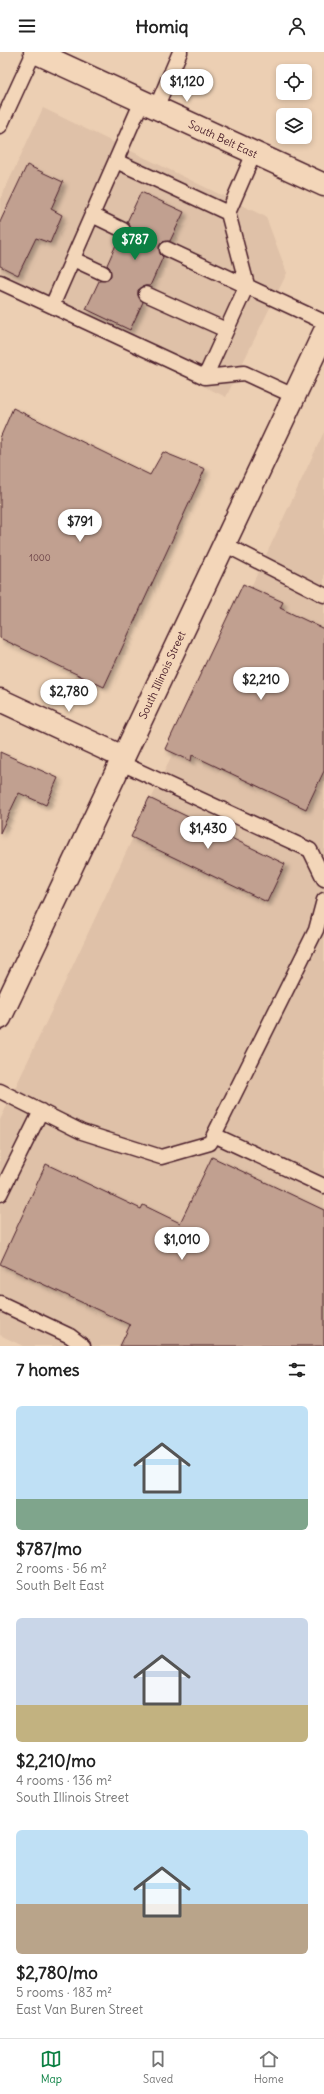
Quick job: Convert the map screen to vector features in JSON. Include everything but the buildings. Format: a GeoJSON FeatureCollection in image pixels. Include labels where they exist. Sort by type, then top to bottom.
{"type":"FeatureCollection","features":[{"type":"Feature","properties":{"kind":"main road","name":"South Belt East"},"geometry":{"type":"LineString","coordinates":[[35,52],[324,185]]}},
{"type":"Feature","properties":{"kind":"main road","name":"South Illinois Street"},"geometry":{"type":"LineString","coordinates":[[0,1018],[324,333]]}},
{"type":"Feature","properties":{"kind":"main road"},"geometry":{"type":"LineString","coordinates":[[0,700],[122,760]]}},
{"type":"Feature","properties":{"kind":"lane"},"geometry":{"type":"LineString","coordinates":[[0,126],[35,52]]}},
{"type":"Feature","properties":{"kind":"lane"},"geometry":{"type":"LineString","coordinates":[[52,306],[116,161],[180,52]]}},
{"type":"Feature","properties":{"kind":"lane"},"geometry":{"type":"LineString","coordinates":[[205,377],[246,285],[228,212],[254,153]]}},
{"type":"Feature","properties":{"kind":"lane"},"geometry":{"type":"LineString","coordinates":[[116,161],[228,212]]}},
{"type":"Feature","properties":{"kind":"lane"},"geometry":{"type":"LineString","coordinates":[[92,215],[123,230]]}},
{"type":"Feature","properties":{"kind":"lane"},"geometry":{"type":"LineString","coordinates":[[167,249],[324,322]]}},
{"type":"Feature","properties":{"kind":"lane"},"geometry":{"type":"LineString","coordinates":[[73,260],[103,273]]}},
{"type":"Feature","properties":{"kind":"lane"},"geometry":{"type":"LineString","coordinates":[[0,282],[205,377],[244,373],[294,396]]}},
{"type":"Feature","properties":{"kind":"lane"},"geometry":{"type":"LineString","coordinates":[[146,294],[226,330]]}},
{"type":"Feature","properties":{"kind":"lane"},"geometry":{"type":"LineString","coordinates":[[224,544],[324,595]]}},
{"type":"Feature","properties":{"kind":"lane"},"geometry":{"type":"LineString","coordinates":[[122,760],[310,850],[324,879]]}},
{"type":"Feature","properties":{"kind":"lane"},"geometry":{"type":"LineString","coordinates":[[0,1090],[82,1132],[162,1157],[210,1143],[316,930],[324,900]]}},
{"type":"Feature","properties":{"kind":"lane"},"geometry":{"type":"LineString","coordinates":[[0,1194],[41,1111]]}},
{"type":"Feature","properties":{"kind":"lane"},"geometry":{"type":"LineString","coordinates":[[214,1135],[324,1186]]}},
{"type":"Feature","properties":{"kind":"lane"},"geometry":{"type":"LineString","coordinates":[[0,1303],[70,1336],[83,1346]]}},
{"type":"Feature","properties":{"kind":"shaded area"},"geometry":{"type":"Polygon","coordinates":[[[43,108],[266,217],[287,273],[226,397],[0,288],[0,200],[43,108]]]}},
{"type":"Feature","properties":{"kind":"shaded area"},"geometry":{"type":"Polygon","coordinates":[[[324,432],[324,1346],[23,1346],[0,1335],[0,1120],[324,432]]]}}]}
